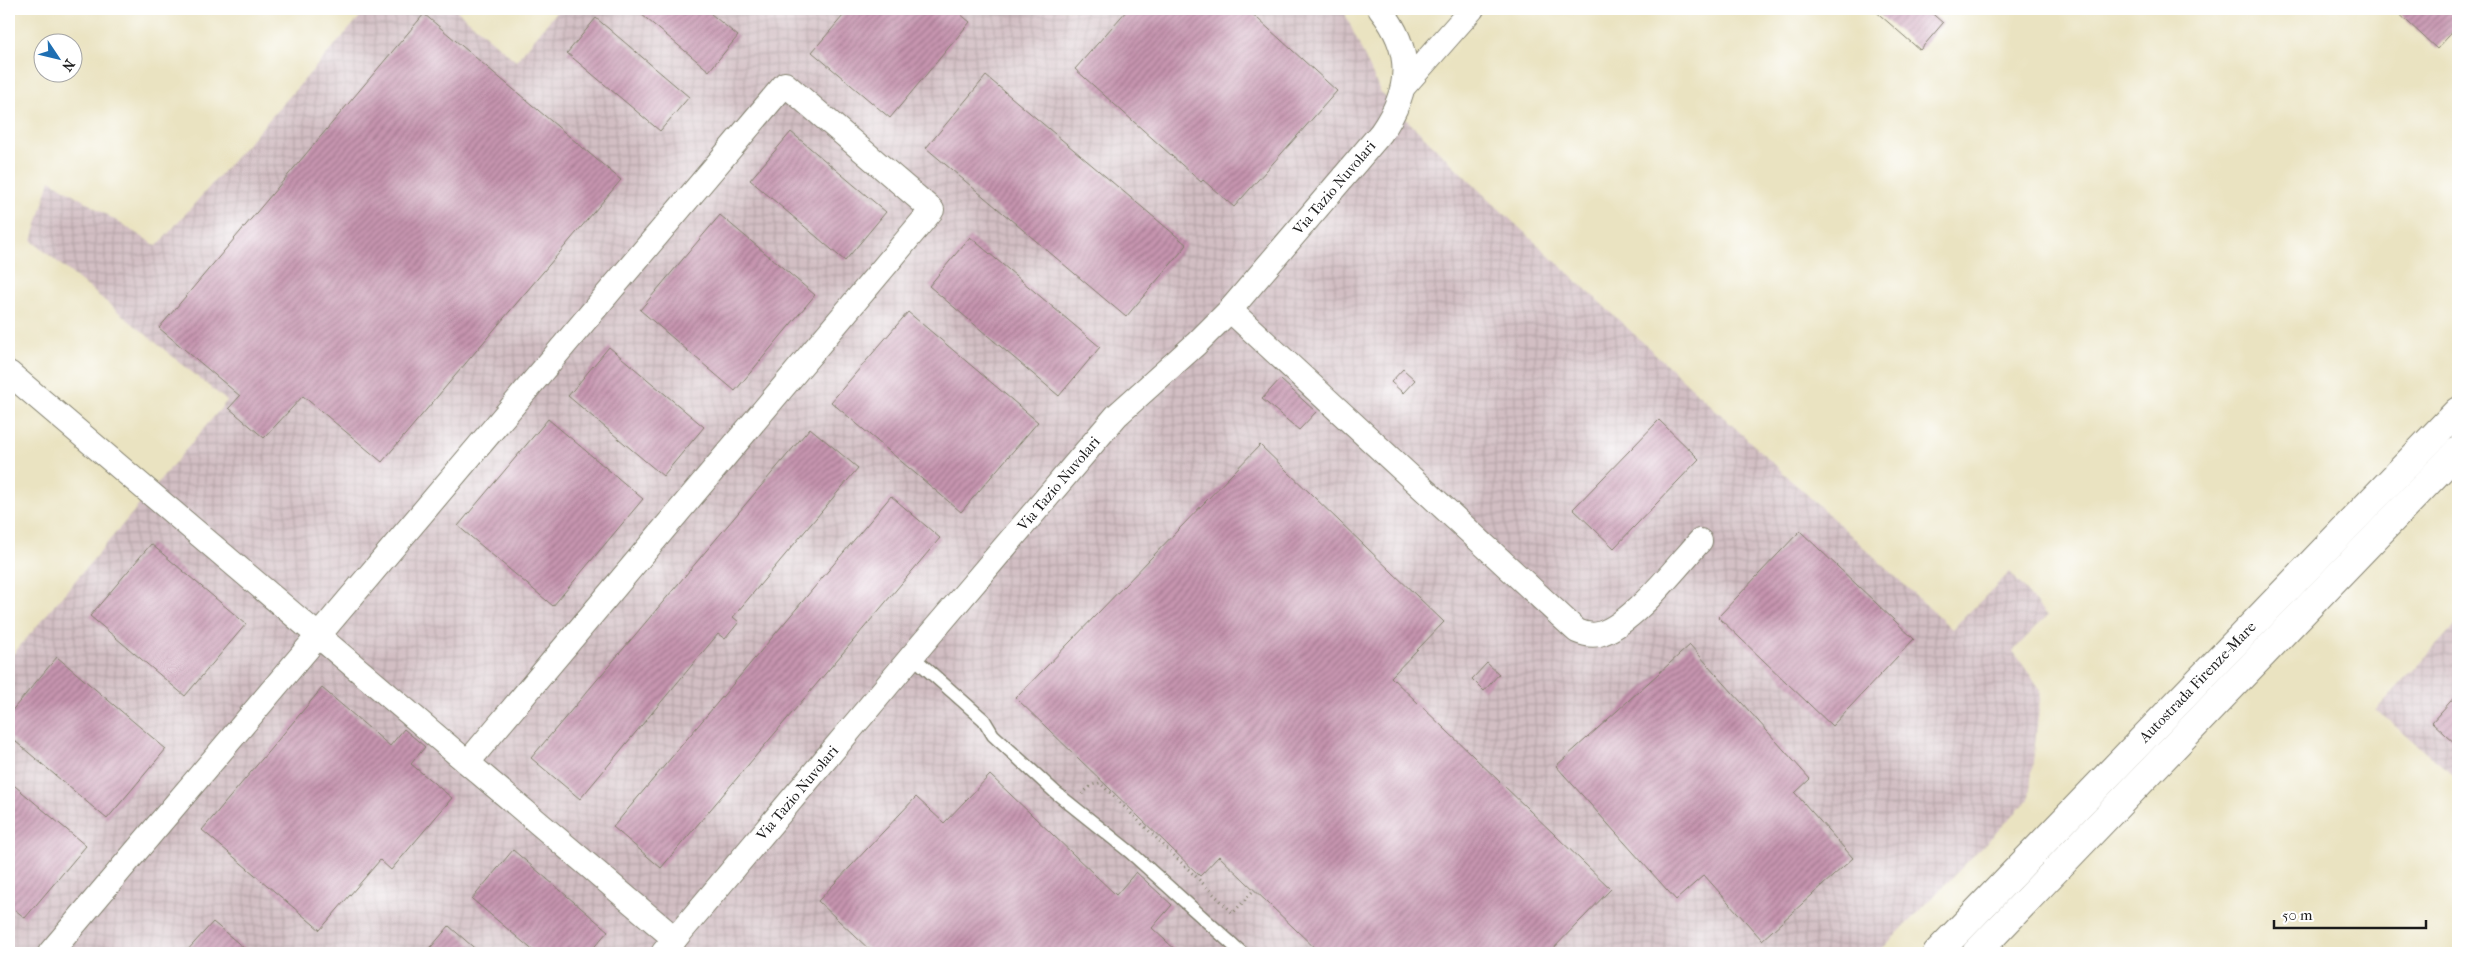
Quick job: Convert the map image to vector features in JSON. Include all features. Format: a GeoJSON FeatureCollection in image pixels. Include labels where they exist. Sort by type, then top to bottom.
{"type":"FeatureCollection","features":[{"type":"Feature","properties":{"kind":"highway","name":"Autostrada Firenze-Mare"},"geometry":{"type":"LineString","coordinates":[[1936,953],[2458,411]]}},
{"type":"Feature","properties":{"kind":"highway","name":"Autostrada Firenze-Mare"},"geometry":{"type":"LineString","coordinates":[[1976,953],[2458,451]]}},
{"type":"Feature","properties":{"kind":"street","name":"Via Tazio Nuvolari"},"geometry":{"type":"LineString","coordinates":[[669,946],[1117,415],[1196,344],[1230,310],[1381,133],[1392,117],[1404,86],[1406,66],[1402,48],[1391,23],[1380,9]]}},
{"type":"Feature","properties":{"kind":"street"},"geometry":{"type":"LineString","coordinates":[[1404,86],[1472,9]]}},
{"type":"Feature","properties":{"kind":"street"},"geometry":{"type":"LineString","coordinates":[[50,953],[785,84],[932,210],[468,762]]}},
{"type":"Feature","properties":{"kind":"street"},"geometry":{"type":"LineString","coordinates":[[1230,310],[1577,631],[1586,635],[1598,634],[1610,629],[1639,607],[1700,541]]}},
{"type":"Feature","properties":{"kind":"street"},"geometry":{"type":"LineString","coordinates":[[9,373],[468,762],[669,946]]}},
{"type":"Feature","properties":{"kind":"lane"},"geometry":{"type":"LineString","coordinates":[[912,656],[984,720],[993,735],[1055,792],[1130,852],[1242,953]]}},
{"type":"Feature","properties":{"kind":"shaded area"},"geometry":{"type":"Polygon","coordinates":[[[367,9],[455,9],[516,61],[559,9],[1343,9],[1380,91],[1409,122],[1483,194],[1952,629],[2010,572],[2047,616],[2013,651],[2041,690],[2029,799],[1878,953],[9,953],[9,659],[227,401],[32,241],[50,180],[157,246],[367,9]]]}},
{"type":"Feature","properties":{"kind":"shaded area"},"geometry":{"type":"Polygon","coordinates":[[[2458,622],[2458,779],[2376,710],[2458,622]]]}},
{"type":"Feature","properties":{"kind":"building"},"geometry":{"type":"Polygon","coordinates":[[[635,9],[705,9],[738,36],[709,71],[635,9]]]}},
{"type":"Feature","properties":{"kind":"building"},"geometry":{"type":"Polygon","coordinates":[[[849,9],[954,9],[970,22],[890,118],[812,52],[849,9]]]}},
{"type":"Feature","properties":{"kind":"building"},"geometry":{"type":"Polygon","coordinates":[[[1128,9],[1247,9],[1337,91],[1234,207],[1203,180],[1201,182],[1075,69],[1128,9]]]}},
{"type":"Feature","properties":{"kind":"building"},"geometry":{"type":"Polygon","coordinates":[[[1873,9],[1927,9],[1943,23],[1920,50],[1873,9]]]}},
{"type":"Feature","properties":{"kind":"building"},"geometry":{"type":"Polygon","coordinates":[[[2394,9],[2458,9],[2458,26],[2437,49],[2394,9]]]}},
{"type":"Feature","properties":{"kind":"building"},"geometry":{"type":"Polygon","coordinates":[[[424,14],[621,180],[382,462],[303,396],[264,438],[229,408],[240,396],[159,328],[424,14]]]}},
{"type":"Feature","properties":{"kind":"building"},"geometry":{"type":"Polygon","coordinates":[[[596,18],[689,97],[660,131],[567,53],[596,18]]]}},
{"type":"Feature","properties":{"kind":"building"},"geometry":{"type":"Polygon","coordinates":[[[986,76],[1187,245],[1126,317],[926,148],[986,76]]]}},
{"type":"Feature","properties":{"kind":"building"},"geometry":{"type":"Polygon","coordinates":[[[791,132],[886,212],[845,261],[750,180],[791,132]]]}},
{"type":"Feature","properties":{"kind":"building"},"geometry":{"type":"Polygon","coordinates":[[[720,215],[815,295],[735,391],[640,310],[720,215]]]}},
{"type":"Feature","properties":{"kind":"building"},"geometry":{"type":"Polygon","coordinates":[[[970,237],[1100,347],[1059,396],[929,286],[970,237]]]}},
{"type":"Feature","properties":{"kind":"building"},"geometry":{"type":"Polygon","coordinates":[[[908,312],[1038,422],[961,512],[831,402],[908,312]]]}},
{"type":"Feature","properties":{"kind":"building"},"geometry":{"type":"Polygon","coordinates":[[[609,347],[704,427],[663,476],[568,396],[609,347]]]}},
{"type":"Feature","properties":{"kind":"building"},"geometry":{"type":"Polygon","coordinates":[[[1403,369],[1415,380],[1403,393],[1391,382],[1403,369]]]}},
{"type":"Feature","properties":{"kind":"building"},"geometry":{"type":"Polygon","coordinates":[[[1280,379],[1316,412],[1299,430],[1262,399],[1280,379]]]}},
{"type":"Feature","properties":{"kind":"building"},"geometry":{"type":"Polygon","coordinates":[[[548,419],[643,499],[553,606],[458,526],[548,419]]]}},
{"type":"Feature","properties":{"kind":"building"},"geometry":{"type":"Polygon","coordinates":[[[1659,420],[1699,459],[1614,548],[1573,509],[1659,420]]]}},
{"type":"Feature","properties":{"kind":"building"},"geometry":{"type":"Polygon","coordinates":[[[810,428],[858,468],[733,617],[739,622],[725,639],[718,634],[580,799],[531,758],[810,428]]]}},
{"type":"Feature","properties":{"kind":"building"},"geometry":{"type":"Polygon","coordinates":[[[1260,445],[1444,622],[1391,677],[1611,889],[1549,953],[1320,953],[1219,856],[1200,876],[1016,698],[1260,445]]]}},
{"type":"Feature","properties":{"kind":"building"},"geometry":{"type":"Polygon","coordinates":[[[891,496],[940,538],[661,868],[613,827],[891,496]]]}},
{"type":"Feature","properties":{"kind":"building"},"geometry":{"type":"Polygon","coordinates":[[[1800,531],[1914,639],[1832,726],[1718,617],[1800,531]]]}},
{"type":"Feature","properties":{"kind":"building"},"geometry":{"type":"Polygon","coordinates":[[[151,544],[246,624],[185,696],[90,616],[151,544]]]}},
{"type":"Feature","properties":{"kind":"building"},"geometry":{"type":"Polygon","coordinates":[[[1690,645],[1810,779],[1795,793],[1853,858],[1762,940],[1704,875],[1676,900],[1556,766],[1690,645]]]}},
{"type":"Feature","properties":{"kind":"building"},"geometry":{"type":"Polygon","coordinates":[[[57,657],[166,749],[107,819],[9,736],[9,714],[57,657]]]}},
{"type":"Feature","properties":{"kind":"building"},"geometry":{"type":"Polygon","coordinates":[[[1487,663],[1499,674],[1484,691],[1472,679],[1487,663]]]}},
{"type":"Feature","properties":{"kind":"building"},"geometry":{"type":"Polygon","coordinates":[[[322,688],[390,746],[404,729],[425,747],[411,764],[452,798],[391,870],[380,860],[320,930],[202,830],[322,688]]]}},
{"type":"Feature","properties":{"kind":"building"},"geometry":{"type":"Polygon","coordinates":[[[2458,693],[2458,746],[2432,722],[2458,693]]]}},
{"type":"Feature","properties":{"kind":"building"},"geometry":{"type":"Polygon","coordinates":[[[990,775],[1116,895],[1136,872],[1172,905],[1152,928],[1179,953],[873,953],[818,901],[916,797],[944,823],[990,775]]]}},
{"type":"Feature","properties":{"kind":"building"},"geometry":{"type":"Polygon","coordinates":[[[9,781],[86,846],[25,918],[9,905],[9,781]]]}},
{"type":"Feature","properties":{"kind":"building"},"geometry":{"type":"Polygon","coordinates":[[[513,850],[608,931],[589,953],[536,953],[472,899],[513,850]]]}},
{"type":"Feature","properties":{"kind":"building"},"geometry":{"type":"Polygon","coordinates":[[[213,922],[250,953],[185,953],[213,922]]]}},
{"type":"Feature","properties":{"kind":"building"},"geometry":{"type":"Polygon","coordinates":[[[449,926],[480,953],[426,953],[449,926]]]}}]}
